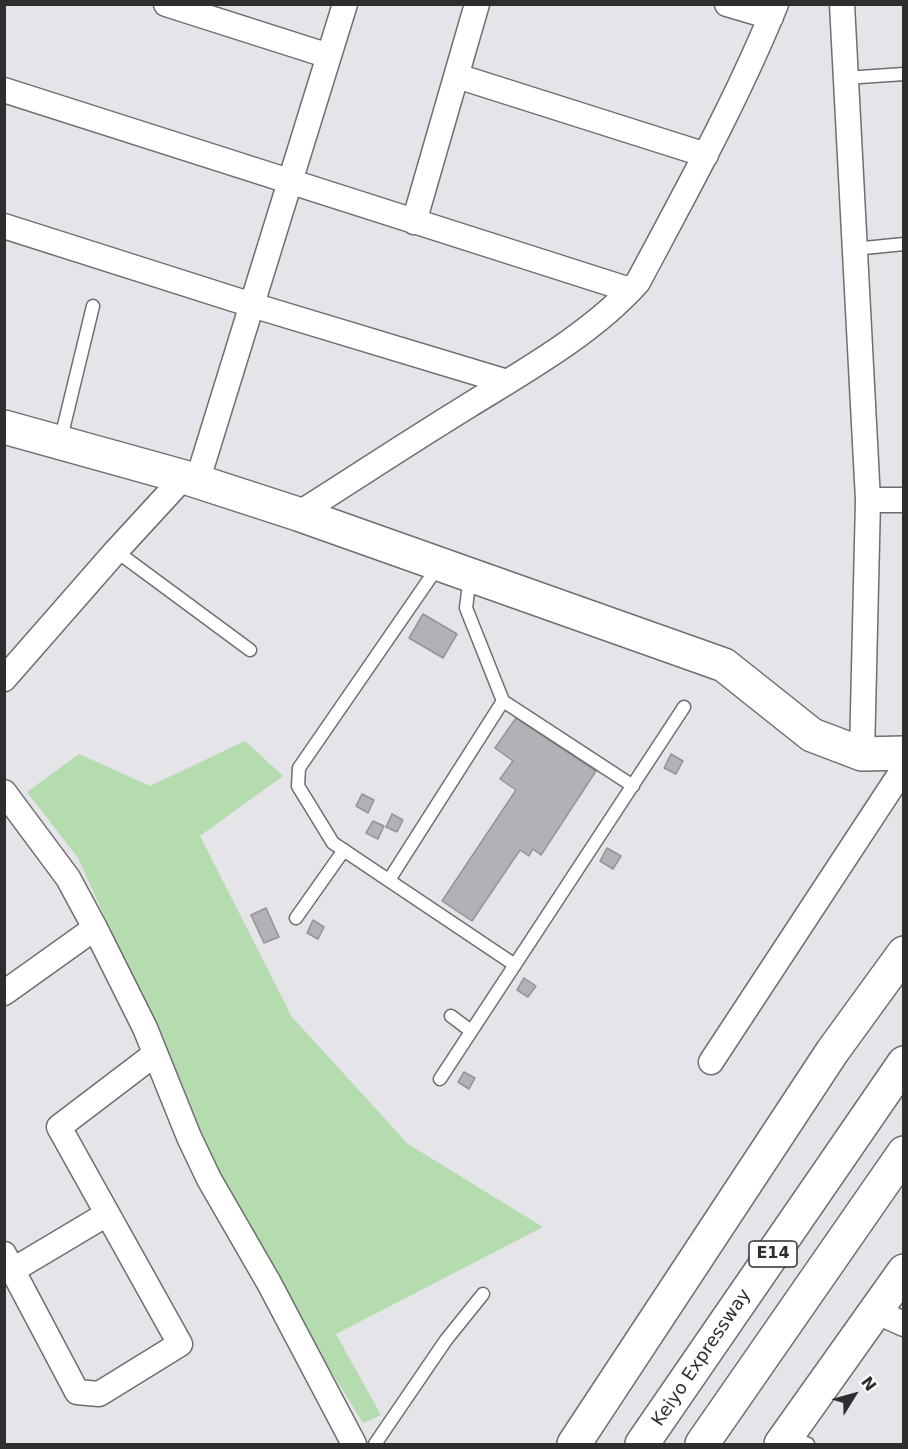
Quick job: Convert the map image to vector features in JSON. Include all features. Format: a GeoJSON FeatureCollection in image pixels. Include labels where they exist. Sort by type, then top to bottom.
{"type":"FeatureCollection","features":[{"type":"Feature","properties":{"kind":"main road"},"geometry":{"type":"LineString","coordinates":[[4,427],[191,479],[298,514],[724,665],[812,735],[893,758]]}},
{"type":"Feature","properties":{"kind":"main road"},"geometry":{"type":"LineString","coordinates":[[574,1444],[832,1052],[903,952]]}},
{"type":"Feature","properties":{"kind":"main road","name":"Keiyo Expressway"},"geometry":{"type":"LineString","coordinates":[[642,1444],[903,1064]]}},
{"type":"Feature","properties":{"kind":"main road","name":"E14"},"geometry":{"type":"LineString","coordinates":[[702,1444],[903,1153]]}},
{"type":"Feature","properties":{"kind":"main road"},"geometry":{"type":"LineString","coordinates":[[792,1442],[890,1318],[903,1271]]}},
{"type":"Feature","properties":{"kind":"street"},"geometry":{"type":"LineString","coordinates":[[166,4],[329,56]]}},
{"type":"Feature","properties":{"kind":"street"},"geometry":{"type":"LineString","coordinates":[[4,679],[116,551],[191,479],[252,305],[345,4]]}},
{"type":"Feature","properties":{"kind":"street"},"geometry":{"type":"LineString","coordinates":[[414,222],[477,4]]}},
{"type":"Feature","properties":{"kind":"street"},"geometry":{"type":"LineString","coordinates":[[298,514],[591,326],[638,282],[706,155],[774,11],[727,4]]}},
{"type":"Feature","properties":{"kind":"street"},"geometry":{"type":"LineString","coordinates":[[711,1062],[893,758],[868,500],[842,4]]}},
{"type":"Feature","properties":{"kind":"street"},"geometry":{"type":"LineString","coordinates":[[456,76],[706,155]]}},
{"type":"Feature","properties":{"kind":"street"},"geometry":{"type":"LineString","coordinates":[[4,90],[630,290]]}},
{"type":"Feature","properties":{"kind":"street"},"geometry":{"type":"LineString","coordinates":[[4,226],[252,305],[507,382]]}},
{"type":"Feature","properties":{"kind":"street"},"geometry":{"type":"LineString","coordinates":[[868,500],[903,500]]}},
{"type":"Feature","properties":{"kind":"street"},"geometry":{"type":"LineString","coordinates":[[4,792],[68,878],[95,928],[145,1029],[189,1137],[209,1179],[269,1283],[354,1444]]}},
{"type":"Feature","properties":{"kind":"street"},"geometry":{"type":"LineString","coordinates":[[4,993],[95,928]]}},
{"type":"Feature","properties":{"kind":"street"},"geometry":{"type":"LineString","coordinates":[[107,1214],[9,1262],[77,1392],[99,1394],[180,1344],[107,1214],[58,1128],[155,1054]]}},
{"type":"Feature","properties":{"kind":"lane"},"geometry":{"type":"LineString","coordinates":[[845,78],[903,74]]}},
{"type":"Feature","properties":{"kind":"lane"},"geometry":{"type":"LineString","coordinates":[[854,249],[903,244]]}},
{"type":"Feature","properties":{"kind":"lane"},"geometry":{"type":"LineString","coordinates":[[59,444],[93,306]]}},
{"type":"Feature","properties":{"kind":"lane"},"geometry":{"type":"LineString","coordinates":[[116,551],[250,650]]}},
{"type":"Feature","properties":{"kind":"lane"},"geometry":{"type":"LineString","coordinates":[[455,569],[466,608],[503,701],[633,786]]}},
{"type":"Feature","properties":{"kind":"lane"},"geometry":{"type":"LineString","coordinates":[[455,569],[299,768],[298,786],[333,843],[515,964]]}},
{"type":"Feature","properties":{"kind":"lane"},"geometry":{"type":"LineString","coordinates":[[389,880],[503,701]]}},
{"type":"Feature","properties":{"kind":"lane"},"geometry":{"type":"LineString","coordinates":[[440,1079],[684,707]]}},
{"type":"Feature","properties":{"kind":"lane"},"geometry":{"type":"LineString","coordinates":[[296,918],[344,850]]}},
{"type":"Feature","properties":{"kind":"lane"},"geometry":{"type":"LineString","coordinates":[[451,1016],[471,1031]]}},
{"type":"Feature","properties":{"kind":"lane"},"geometry":{"type":"LineString","coordinates":[[375,1444],[446,1340],[483,1294]]}},
{"type":"Feature","properties":{"kind":"green space"},"geometry":{"type":"Polygon","coordinates":[[[245,741],[283,776],[200,836],[292,1017],[408,1144],[543,1227],[336,1334],[381,1415],[363,1423],[295,1313],[200,1140],[173,1067],[78,858],[27,792],[79,754],[150,786],[245,741]]]}},
{"type":"Feature","properties":{"kind":"building"},"geometry":{"type":"Polygon","coordinates":[[[423,614],[457,634],[443,658],[409,638],[423,614]]]}},
{"type":"Feature","properties":{"kind":"building"},"geometry":{"type":"Polygon","coordinates":[[[516,718],[596,771],[541,855],[533,849],[529,856],[520,850],[472,921],[442,901],[516,790],[500,779],[513,761],[495,748],[516,718]]]}},
{"type":"Feature","properties":{"kind":"building"},"geometry":{"type":"Polygon","coordinates":[[[671,754],[683,761],[676,774],[664,768],[671,754]]]}},
{"type":"Feature","properties":{"kind":"building"},"geometry":{"type":"Polygon","coordinates":[[[362,794],[374,800],[368,813],[356,806],[362,794]]]}},
{"type":"Feature","properties":{"kind":"building"},"geometry":{"type":"Polygon","coordinates":[[[392,814],[403,820],[397,832],[386,827],[392,814]]]}},
{"type":"Feature","properties":{"kind":"building"},"geometry":{"type":"Polygon","coordinates":[[[373,821],[384,826],[378,839],[366,833],[373,821]]]}},
{"type":"Feature","properties":{"kind":"building"},"geometry":{"type":"Polygon","coordinates":[[[607,848],[621,856],[613,869],[600,861],[607,848]]]}},
{"type":"Feature","properties":{"kind":"building"},"geometry":{"type":"Polygon","coordinates":[[[266,908],[279,937],[264,943],[251,915],[266,908]]]}},
{"type":"Feature","properties":{"kind":"building"},"geometry":{"type":"Polygon","coordinates":[[[313,920],[324,927],[318,939],[307,933],[313,920]]]}},
{"type":"Feature","properties":{"kind":"building"},"geometry":{"type":"Polygon","coordinates":[[[524,978],[536,986],[528,997],[517,990],[524,978]]]}},
{"type":"Feature","properties":{"kind":"building"},"geometry":{"type":"Polygon","coordinates":[[[464,1072],[475,1078],[469,1089],[458,1082],[464,1072]]]}}]}
